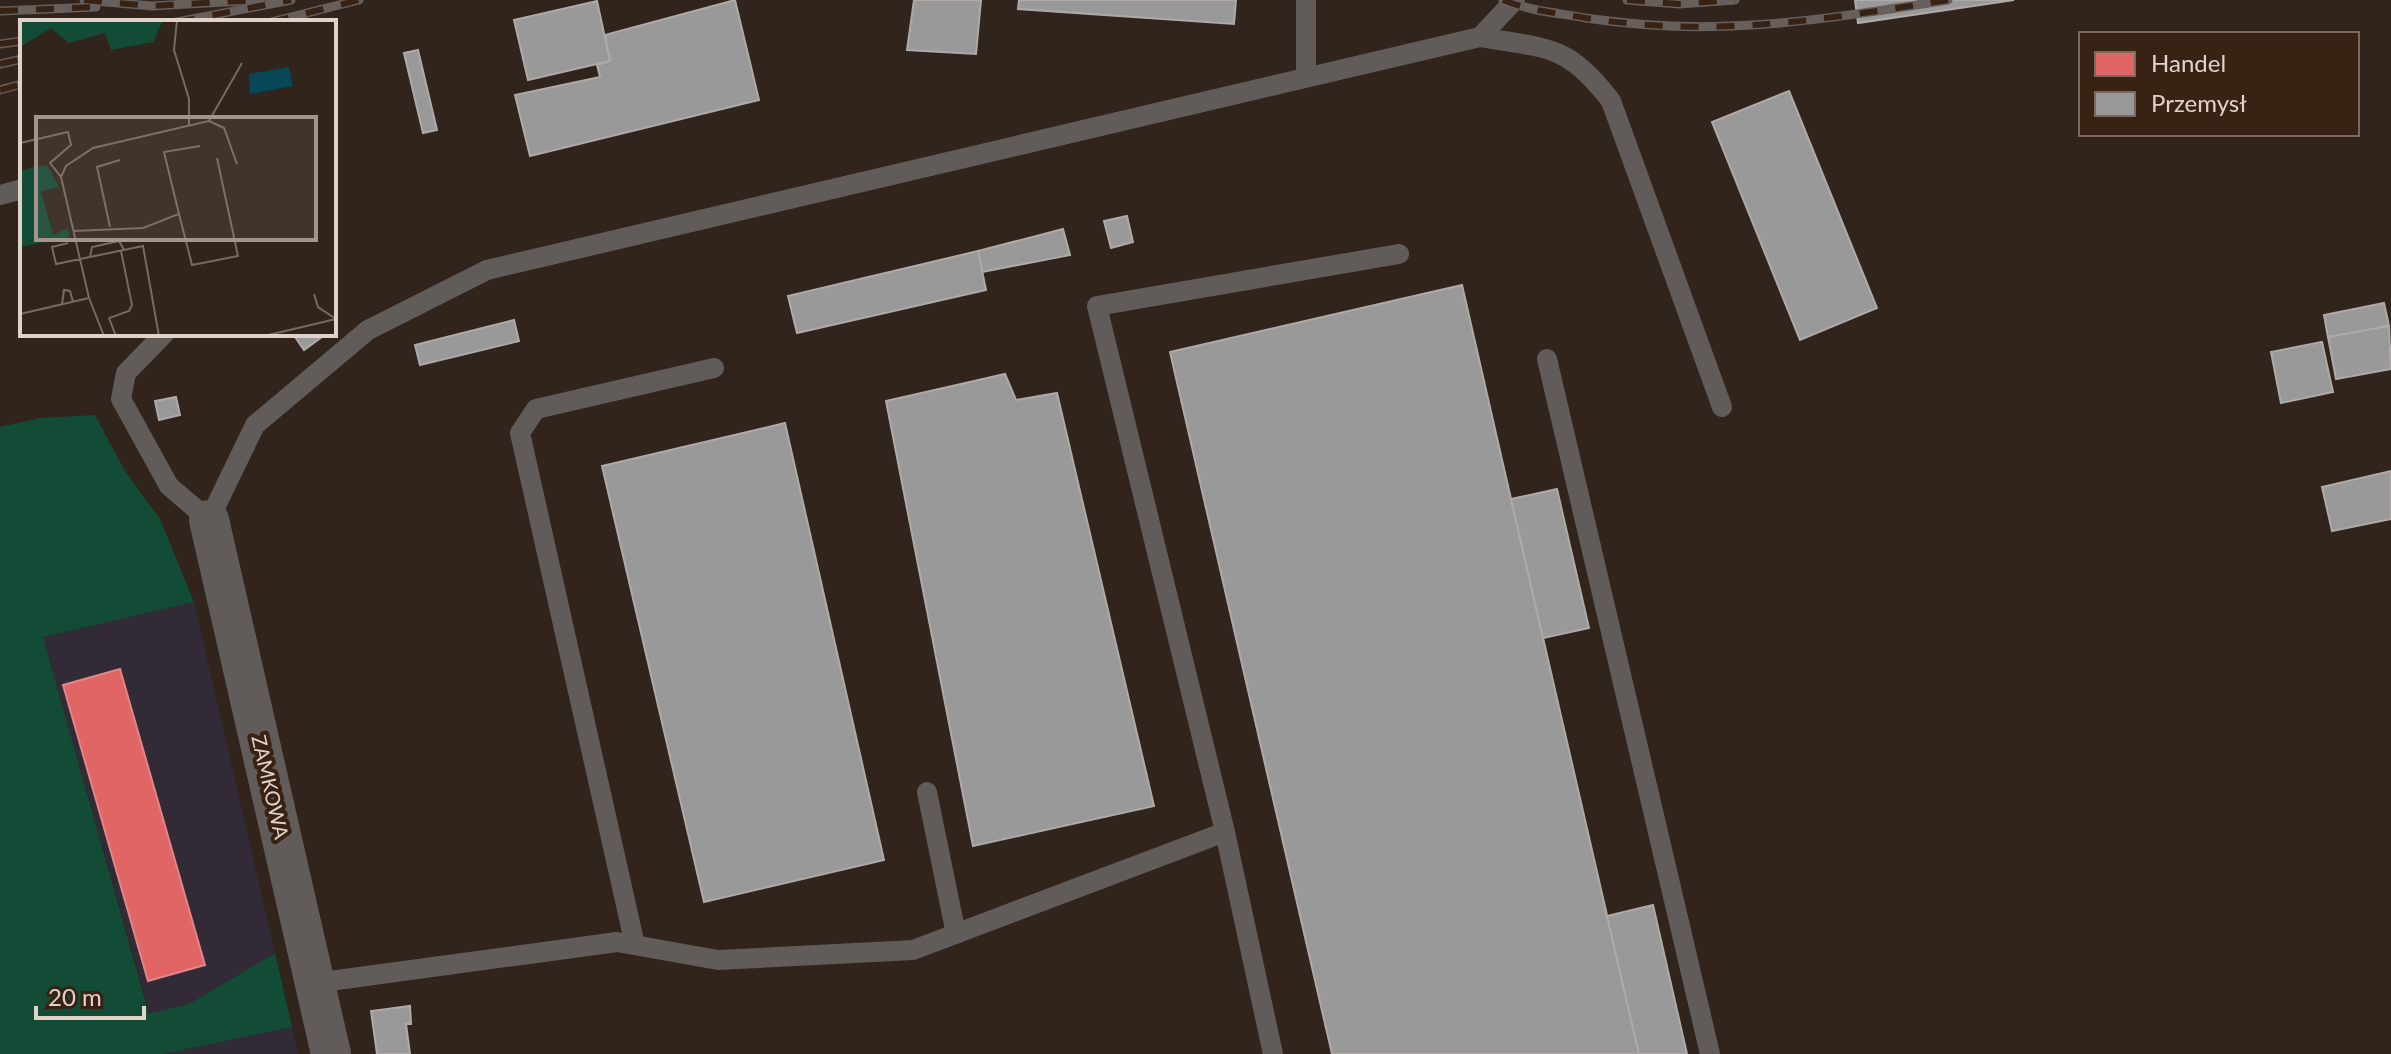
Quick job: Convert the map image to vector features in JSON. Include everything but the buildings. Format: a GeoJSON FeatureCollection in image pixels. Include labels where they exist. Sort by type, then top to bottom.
{"type":"FeatureCollection","features":[{"type":"Feature","properties":{"kind":"street","name":"ZAMKOWA"},"geometry":{"type":"LineString","coordinates":[[209,520],[331,1054]]}},
{"type":"Feature","properties":{"kind":"lane"},"geometry":{"type":"LineString","coordinates":[[1306,0],[1306,76]]}},
{"type":"Feature","properties":{"kind":"lane"},"geometry":{"type":"LineString","coordinates":[[1480,37],[1515,0]]}},
{"type":"Feature","properties":{"kind":"lane"},"geometry":{"type":"LineString","coordinates":[[162,336],[126,373],[121,399],[169,486],[209,520],[255,425],[368,330],[487,270],[749,211],[1480,37],[1555,50],[1585,68],[1611,101],[1722,407]]}},
{"type":"Feature","properties":{"kind":"lane"},"geometry":{"type":"LineString","coordinates":[[0,195],[20,190]]}},
{"type":"Feature","properties":{"kind":"lane"},"geometry":{"type":"LineString","coordinates":[[1273,1054],[1225,832],[1097,306],[1399,254]]}},
{"type":"Feature","properties":{"kind":"lane"},"geometry":{"type":"LineString","coordinates":[[1547,359],[1710,1054]]}},
{"type":"Feature","properties":{"kind":"lane"},"geometry":{"type":"LineString","coordinates":[[635,945],[520,433],[536,409],[714,368]]}},
{"type":"Feature","properties":{"kind":"lane"},"geometry":{"type":"LineString","coordinates":[[927,792],[956,934]]}},
{"type":"Feature","properties":{"kind":"lane"},"geometry":{"type":"LineString","coordinates":[[315,983],[617,942],[718,960],[913,950],[1225,832]]}},
{"type":"Feature","properties":{"kind":"shaded area"},"geometry":{"type":"Polygon","coordinates":[[[194,602],[275,953],[189,1004],[150,1014],[43,637],[194,602]]]}},
{"type":"Feature","properties":{"kind":"shaded area"},"geometry":{"type":"Polygon","coordinates":[[[292,1027],[298,1054],[163,1054],[292,1027]]]}},
{"type":"Feature","properties":{"kind":"green space"},"geometry":{"type":"Polygon","coordinates":[[[95,415],[125,471],[160,519],[194,602],[43,637],[149,1014],[189,1004],[275,953],[292,1027],[163,1054],[0,1054],[0,427],[40,418],[95,415]]]}},
{"type":"Feature","properties":{"kind":"railway"},"geometry":{"type":"LineString","coordinates":[[84,0],[152,6],[260,0]]}},
{"type":"Feature","properties":{"kind":"railway"},"geometry":{"type":"LineString","coordinates":[[187,20],[291,0]]}},
{"type":"Feature","properties":{"kind":"railway"},"geometry":{"type":"LineString","coordinates":[[279,20],[359,0]]}},
{"type":"Feature","properties":{"kind":"railway"},"geometry":{"type":"LineString","coordinates":[[1503,0],[1586,18],[1680,26],[1812,20],[1948,0]]}},
{"type":"Feature","properties":{"kind":"railway"},"geometry":{"type":"LineString","coordinates":[[1627,0],[1679,4],[1735,0]]}},
{"type":"Feature","properties":{"kind":"railway"},"geometry":{"type":"LineString","coordinates":[[0,11],[96,7]]}},
{"type":"Feature","properties":{"kind":"railway"},"geometry":{"type":"LineString","coordinates":[[0,44],[20,41]]}},
{"type":"Feature","properties":{"kind":"railway"},"geometry":{"type":"LineString","coordinates":[[0,64],[20,59]]}},
{"type":"Feature","properties":{"kind":"railway"},"geometry":{"type":"LineString","coordinates":[[0,90],[20,85]]}}]}
